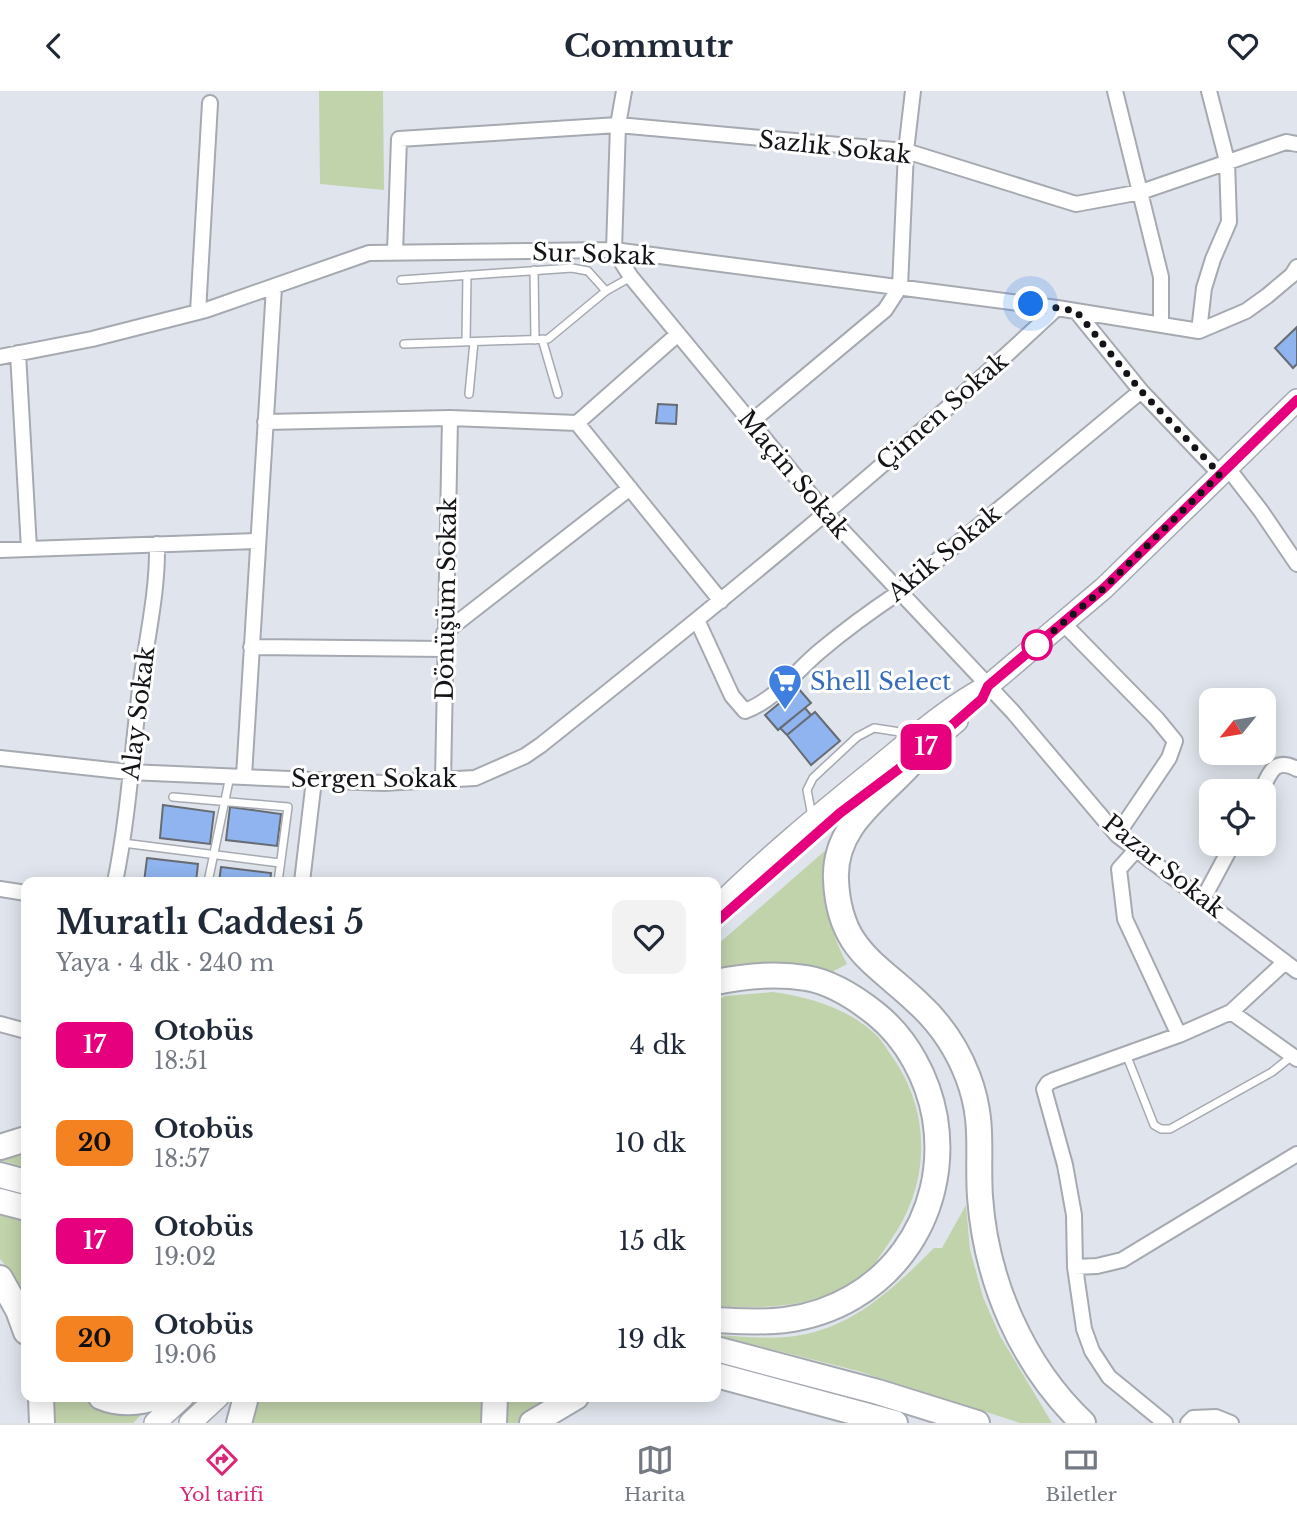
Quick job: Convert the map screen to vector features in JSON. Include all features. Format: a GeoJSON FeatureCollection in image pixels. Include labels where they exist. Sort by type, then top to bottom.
{"type":"FeatureCollection","features":[{"type":"Feature","properties":{"kind":"highway"},"geometry":{"type":"LineString","coordinates":[[919,744],[904,773],[862,810],[851,826],[838,854],[838,902],[847,931],[861,952],[933,1017],[957,1052],[969,1078],[981,1130],[980,1195],[986,1243],[995,1279],[1008,1314],[1037,1368],[1055,1394],[1083,1423]]}},
{"type":"Feature","properties":{"kind":"highway"},"geometry":{"type":"LineString","coordinates":[[721,981],[752,976],[807,978],[863,1003],[903,1042],[923,1076],[933,1108],[938,1139],[938,1168],[922,1224],[895,1263],[879,1279],[858,1293],[813,1314],[785,1320],[721,1320]]}},
{"type":"Feature","properties":{"kind":"highway"},"geometry":{"type":"LineString","coordinates":[[0,1147],[21,1141]]}},
{"type":"Feature","properties":{"kind":"highway"},"geometry":{"type":"LineString","coordinates":[[0,1175],[21,1181]]}},
{"type":"Feature","properties":{"kind":"highway"},"geometry":{"type":"LineString","coordinates":[[0,1201],[21,1207]]}},
{"type":"Feature","properties":{"kind":"highway"},"geometry":{"type":"LineString","coordinates":[[0,1278],[21,1318]]}},
{"type":"Feature","properties":{"kind":"highway"},"geometry":{"type":"LineString","coordinates":[[721,1350],[878,1392],[977,1423]]}},
{"type":"Feature","properties":{"kind":"highway"},"geometry":{"type":"LineString","coordinates":[[721,1376],[895,1423]]}},
{"type":"Feature","properties":{"kind":"highway"},"geometry":{"type":"LineString","coordinates":[[721,1385],[762,1387]]}},
{"type":"Feature","properties":{"kind":"highway"},"geometry":{"type":"LineString","coordinates":[[41,1402],[42,1423]]}},
{"type":"Feature","properties":{"kind":"highway"},"geometry":{"type":"LineString","coordinates":[[119,1402],[142,1402]]}},
{"type":"Feature","properties":{"kind":"highway"},"geometry":{"type":"LineString","coordinates":[[239,1423],[245,1402]]}},
{"type":"Feature","properties":{"kind":"highway"},"geometry":{"type":"LineString","coordinates":[[494,1423],[495,1402]]}},
{"type":"Feature","properties":{"kind":"highway"},"geometry":{"type":"LineString","coordinates":[[532,1423],[568,1402]]}},
{"type":"Feature","properties":{"kind":"main road"},"geometry":{"type":"LineString","coordinates":[[721,904],[814,820],[982,699],[988,686],[1104,588],[1297,400]]}},
{"type":"Feature","properties":{"kind":"main road"},"geometry":{"type":"LineString","coordinates":[[721,918],[919,744]]}},
{"type":"Feature","properties":{"kind":"main road"},"geometry":{"type":"LineString","coordinates":[[155,1423],[178,1402]]}},
{"type":"Feature","properties":{"kind":"main road"},"geometry":{"type":"LineString","coordinates":[[190,1423],[213,1402]]}},
{"type":"Feature","properties":{"kind":"street"},"geometry":{"type":"LineString","coordinates":[[614,250],[618,125],[624,91]]}},
{"type":"Feature","properties":{"kind":"street"},"geometry":{"type":"LineString","coordinates":[[751,422],[885,310],[900,287],[906,151],[913,91]]}},
{"type":"Feature","properties":{"kind":"street"},"geometry":{"type":"LineString","coordinates":[[1115,91],[1161,277],[1161,325]]}},
{"type":"Feature","properties":{"kind":"street"},"geometry":{"type":"LineString","coordinates":[[1209,91],[1227,161],[1229,222],[1213,258],[1204,288],[1199,331],[1246,311],[1292,275],[1297,267]]}},
{"type":"Feature","properties":{"kind":"street"},"geometry":{"type":"LineString","coordinates":[[198,312],[210,103]]}},
{"type":"Feature","properties":{"kind":"street","name":"Sazlık Sokak"},"geometry":{"type":"LineString","coordinates":[[395,252],[398,139],[618,125],[906,151],[1076,204],[1141,192],[1286,142],[1297,144]]}},
{"type":"Feature","properties":{"kind":"street","name":"Sur Sokak"},"geometry":{"type":"LineString","coordinates":[[0,357],[92,339],[198,312],[369,253],[395,252],[614,250],[1057,308],[1199,331]]}},
{"type":"Feature","properties":{"kind":"street","name":"Maçin Sokak"},"geometry":{"type":"LineString","coordinates":[[614,250],[631,277],[825,512],[898,593],[988,686]]}},
{"type":"Feature","properties":{"kind":"street"},"geometry":{"type":"LineString","coordinates":[[237,776],[251,647],[274,286]]}},
{"type":"Feature","properties":{"kind":"street","name":"Çimen Sokak"},"geometry":{"type":"LineString","coordinates":[[825,512],[1057,308]]}},
{"type":"Feature","properties":{"kind":"street"},"geometry":{"type":"LineString","coordinates":[[1076,311],[1141,391],[1223,470],[1261,511],[1297,564]]}},
{"type":"Feature","properties":{"kind":"street"},"geometry":{"type":"LineString","coordinates":[[265,422],[450,418],[578,423],[678,334]]}},
{"type":"Feature","properties":{"kind":"street"},"geometry":{"type":"LineString","coordinates":[[18,353],[29,549]]}},
{"type":"Feature","properties":{"kind":"street","name":"Akik Sokak"},"geometry":{"type":"LineString","coordinates":[[697,620],[732,696],[745,711],[759,706],[819,652],[898,593],[1141,391]]}},
{"type":"Feature","properties":{"kind":"street","name":"Dönüşüm Sokak"},"geometry":{"type":"LineString","coordinates":[[443,781],[450,418]]}},
{"type":"Feature","properties":{"kind":"street"},"geometry":{"type":"LineString","coordinates":[[578,423],[721,601]]}},
{"type":"Feature","properties":{"kind":"street"},"geometry":{"type":"LineString","coordinates":[[444,632],[630,488]]}},
{"type":"Feature","properties":{"kind":"street","name":"Sergen Sokak"},"geometry":{"type":"LineString","coordinates":[[0,758],[130,772],[383,783],[475,778],[525,756],[721,601],[825,512]]}},
{"type":"Feature","properties":{"kind":"street"},"geometry":{"type":"LineString","coordinates":[[0,550],[258,541]]}},
{"type":"Feature","properties":{"kind":"street","name":"Alay Sokak"},"geometry":{"type":"LineString","coordinates":[[116,877],[123,843],[145,651],[156,588],[157,544]]}},
{"type":"Feature","properties":{"kind":"street"},"geometry":{"type":"LineString","coordinates":[[1062,622],[1175,741],[1169,758],[1117,835]]}},
{"type":"Feature","properties":{"kind":"street"},"geometry":{"type":"LineString","coordinates":[[251,647],[444,649]]}},
{"type":"Feature","properties":{"kind":"street","name":"Pazar Sokak"},"geometry":{"type":"LineString","coordinates":[[988,686],[1117,835],[1291,966]]}},
{"type":"Feature","properties":{"kind":"street"},"geometry":{"type":"LineString","coordinates":[[1267,779],[1278,765],[1287,763],[1297,769]]}},
{"type":"Feature","properties":{"kind":"street"},"geometry":{"type":"LineString","coordinates":[[303,877],[314,780]]}},
{"type":"Feature","properties":{"kind":"street"},"geometry":{"type":"LineString","coordinates":[[1136,850],[1119,869],[1125,919],[1179,1035]]}},
{"type":"Feature","properties":{"kind":"street"},"geometry":{"type":"LineString","coordinates":[[1203,899],[1226,856]]}},
{"type":"Feature","properties":{"kind":"street"},"geometry":{"type":"LineString","coordinates":[[0,889],[21,892]]}},
{"type":"Feature","properties":{"kind":"street"},"geometry":{"type":"LineString","coordinates":[[1164,1423],[1109,1377],[1092,1351],[1084,1329],[1075,1267],[1074,1215],[1061,1143],[1044,1089],[1048,1083],[1179,1035],[1231,1012],[1291,966]]}},
{"type":"Feature","properties":{"kind":"street"},"geometry":{"type":"LineString","coordinates":[[1231,1012],[1295,1058]]}},
{"type":"Feature","properties":{"kind":"street"},"geometry":{"type":"LineString","coordinates":[[0,1024],[21,1030]]}},
{"type":"Feature","properties":{"kind":"street"},"geometry":{"type":"LineString","coordinates":[[1075,1267],[1097,1266],[1122,1260],[1297,1154]]}},
{"type":"Feature","properties":{"kind":"street"},"geometry":{"type":"LineString","coordinates":[[1188,1423],[1193,1417],[1216,1417],[1231,1423]]}},
{"type":"Feature","properties":{"kind":"lane"},"geometry":{"type":"LineString","coordinates":[[401,280],[572,268],[588,271],[606,291]]}},
{"type":"Feature","properties":{"kind":"lane"},"geometry":{"type":"LineString","coordinates":[[534,270],[538,340],[558,394]]}},
{"type":"Feature","properties":{"kind":"lane"},"geometry":{"type":"LineString","coordinates":[[467,275],[469,394]]}},
{"type":"Feature","properties":{"kind":"lane"},"geometry":{"type":"LineString","coordinates":[[404,344],[548,339],[606,291],[631,277]]}},
{"type":"Feature","properties":{"kind":"lane"},"geometry":{"type":"LineString","coordinates":[[814,820],[810,813],[807,790],[813,778],[857,737],[874,728],[919,744]]}},
{"type":"Feature","properties":{"kind":"lane"},"geometry":{"type":"LineString","coordinates":[[209,877],[225,801],[237,776]]}},
{"type":"Feature","properties":{"kind":"lane"},"geometry":{"type":"LineString","coordinates":[[173,797],[288,807],[279,877]]}},
{"type":"Feature","properties":{"kind":"lane"},"geometry":{"type":"LineString","coordinates":[[123,843],[280,863]]}},
{"type":"Feature","properties":{"kind":"lane"},"geometry":{"type":"LineString","coordinates":[[1126,1054],[1154,1125],[1161,1129],[1170,1129],[1295,1058]]}},
{"type":"Feature","properties":{"kind":"green space"},"geometry":{"type":"Polygon","coordinates":[[[319,91],[383,91],[384,190],[320,184],[319,91]]]}},
{"type":"Feature","properties":{"kind":"green space"},"geometry":{"type":"Polygon","coordinates":[[[833,848],[827,894],[830,921],[847,964],[834,971],[832,979],[721,976],[721,942],[827,849],[833,848]]]}},
{"type":"Feature","properties":{"kind":"green space"},"geometry":{"type":"Polygon","coordinates":[[[773,992],[827,1005],[853,1017],[879,1038],[904,1075],[913,1096],[921,1141],[916,1186],[909,1208],[898,1229],[865,1274],[843,1289],[825,1296],[790,1305],[721,1306],[721,998],[773,992]]]}},
{"type":"Feature","properties":{"kind":"green space"},"geometry":{"type":"Polygon","coordinates":[[[21,1153],[21,1166],[0,1160],[21,1153]]]}},
{"type":"Feature","properties":{"kind":"green space"},"geometry":{"type":"Polygon","coordinates":[[[966,1205],[970,1250],[983,1297],[1000,1336],[1052,1423],[1020,1423],[858,1371],[721,1336],[786,1337],[830,1327],[868,1306],[902,1279],[934,1248],[942,1248],[966,1205]]]}},
{"type":"Feature","properties":{"kind":"green space"},"geometry":{"type":"Polygon","coordinates":[[[0,1213],[21,1218],[21,1292],[0,1259],[0,1213]]]}},
{"type":"Feature","properties":{"kind":"green space"},"geometry":{"type":"Polygon","coordinates":[[[52,1402],[91,1402],[107,1410],[144,1412],[133,1423],[54,1423],[52,1402]]]}},
{"type":"Feature","properties":{"kind":"green space"},"geometry":{"type":"Polygon","coordinates":[[[255,1402],[487,1402],[485,1423],[249,1423],[255,1402]]]}},
{"type":"Feature","properties":{"kind":"green space"},"geometry":{"type":"Polygon","coordinates":[[[505,1402],[547,1402],[519,1423],[505,1423],[505,1402]]]}},
{"type":"Feature","properties":{"kind":"building"},"geometry":{"type":"Polygon","coordinates":[[[1297,327],[1297,364],[1293,368],[1275,348],[1297,327]]]}},
{"type":"Feature","properties":{"kind":"building"},"geometry":{"type":"Polygon","coordinates":[[[658,404],[677,405],[676,424],[656,423],[658,404]]]}},
{"type":"Feature","properties":{"kind":"building","name":"Shell Select"},"geometry":{"type":"Polygon","coordinates":[[[798,688],[811,703],[778,730],[765,715],[798,688]]]}},
{"type":"Feature","properties":{"kind":"building"},"geometry":{"type":"Polygon","coordinates":[[[805,708],[811,715],[787,735],[780,728],[805,708]]]}},
{"type":"Feature","properties":{"kind":"building"},"geometry":{"type":"Polygon","coordinates":[[[815,712],[840,741],[811,765],[787,735],[815,712]]]}},
{"type":"Feature","properties":{"kind":"building"},"geometry":{"type":"Polygon","coordinates":[[[163,805],[214,812],[210,844],[160,838],[163,805]]]}},
{"type":"Feature","properties":{"kind":"building"},"geometry":{"type":"Polygon","coordinates":[[[230,807],[281,814],[277,846],[226,840],[230,807]]]}},
{"type":"Feature","properties":{"kind":"building"},"geometry":{"type":"Polygon","coordinates":[[[147,858],[198,864],[197,877],[145,877],[147,858]]]}},
{"type":"Feature","properties":{"kind":"building"},"geometry":{"type":"Polygon","coordinates":[[[221,867],[271,873],[271,877],[220,877],[221,867]]]}},
{"type":"Feature","properties":{"kind":"bus line","name":"17"},"geometry":{"type":"LineString","coordinates":[[721,918],[840,813],[920,753],[982,699],[988,686],[1104,588],[1297,400]]}},
{"type":"Feature","properties":{"kind":"place","name":"Shell Select"},"geometry":{"type":"Point","coordinates":[785,711]}},
{"type":"Feature","properties":{"kind":"route"},"geometry":{"type":"LineString","coordinates":[[1031,304],[1076,311],[1141,391],[1220,474],[1104,588],[1037,645]]}}]}
